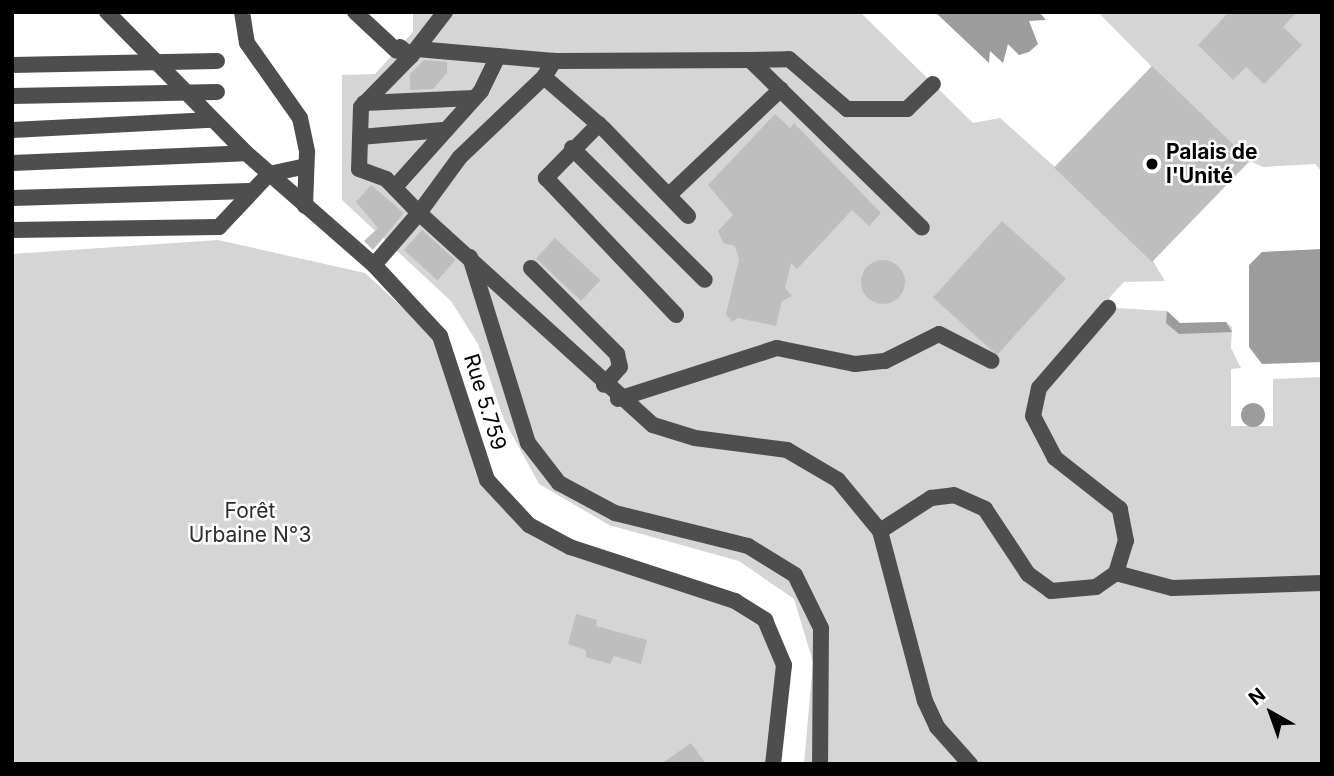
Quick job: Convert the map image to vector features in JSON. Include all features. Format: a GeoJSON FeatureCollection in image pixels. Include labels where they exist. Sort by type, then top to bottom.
{"type":"FeatureCollection","features":[{"type":"Feature","properties":{"kind":"lane","name":"Rue 5.759"},"geometry":{"type":"LineString","coordinates":[[107,12],[182,92],[246,153],[374,265],[448,349],[487,480],[529,525],[570,547],[736,601],[765,620],[784,665],[772,764]]}},
{"type":"Feature","properties":{"kind":"lane"},"geometry":{"type":"LineString","coordinates":[[242,12],[247,43],[300,118],[306,166],[305,206]]}},
{"type":"Feature","properties":{"kind":"lane"},"geometry":{"type":"LineString","coordinates":[[355,12],[406,51],[554,61],[789,59],[847,109],[907,109],[933,84]]}},
{"type":"Feature","properties":{"kind":"lane"},"geometry":{"type":"LineString","coordinates":[[445,12],[406,51],[364,103],[359,137],[361,171],[394,187],[618,399],[653,425],[674,432],[787,450],[814,462],[838,480],[880,531],[925,701],[937,727],[970,764]]}},
{"type":"Feature","properties":{"kind":"lane"},"geometry":{"type":"LineString","coordinates":[[394,187],[474,98],[498,56]]}},
{"type":"Feature","properties":{"kind":"lane"},"geometry":{"type":"LineString","coordinates":[[750,60],[922,228]]}},
{"type":"Feature","properties":{"kind":"lane"},"geometry":{"type":"LineString","coordinates":[[12,65],[216,61]]}},
{"type":"Feature","properties":{"kind":"lane"},"geometry":{"type":"LineString","coordinates":[[374,265],[419,213],[460,157],[544,77],[554,61]]}},
{"type":"Feature","properties":{"kind":"lane"},"geometry":{"type":"LineString","coordinates":[[544,77],[599,124],[688,216]]}},
{"type":"Feature","properties":{"kind":"lane"},"geometry":{"type":"LineString","coordinates":[[668,195],[781,89]]}},
{"type":"Feature","properties":{"kind":"lane"},"geometry":{"type":"LineString","coordinates":[[12,96],[216,92]]}},
{"type":"Feature","properties":{"kind":"lane"},"geometry":{"type":"LineString","coordinates":[[364,103],[474,98]]}},
{"type":"Feature","properties":{"kind":"lane"},"geometry":{"type":"LineString","coordinates":[[12,130],[212,120]]}},
{"type":"Feature","properties":{"kind":"lane"},"geometry":{"type":"LineString","coordinates":[[599,124],[547,174],[548,182],[676,315]]}},
{"type":"Feature","properties":{"kind":"lane"},"geometry":{"type":"LineString","coordinates":[[359,137],[443,130]]}},
{"type":"Feature","properties":{"kind":"lane"},"geometry":{"type":"LineString","coordinates":[[572,148],[705,281]]}},
{"type":"Feature","properties":{"kind":"lane"},"geometry":{"type":"LineString","coordinates":[[12,163],[246,153]]}},
{"type":"Feature","properties":{"kind":"lane"},"geometry":{"type":"LineString","coordinates":[[14,228],[214,228],[228,222],[249,191],[269,174],[306,166]]}},
{"type":"Feature","properties":{"kind":"lane"},"geometry":{"type":"LineString","coordinates":[[12,198],[249,191]]}},
{"type":"Feature","properties":{"kind":"lane"},"geometry":{"type":"LineString","coordinates":[[470,257],[528,443],[559,483],[615,513],[748,546],[794,575],[821,628],[820,764]]}},
{"type":"Feature","properties":{"kind":"lane"},"geometry":{"type":"LineString","coordinates":[[531,268],[617,354],[621,367],[604,385]]}},
{"type":"Feature","properties":{"kind":"lane"},"geometry":{"type":"LineString","coordinates":[[880,531],[931,498],[954,495],[985,509],[1028,573],[1051,591],[1096,587],[1116,573],[1126,541],[1120,509],[1055,458],[1033,416],[1039,388],[1108,308]]}},
{"type":"Feature","properties":{"kind":"lane"},"geometry":{"type":"LineString","coordinates":[[618,399],[777,348],[855,364],[885,360],[939,334],[992,361]]}},
{"type":"Feature","properties":{"kind":"lane"},"geometry":{"type":"LineString","coordinates":[[1116,573],[1172,587],[1322,583]]}},
{"type":"Feature","properties":{"kind":"green space"},"geometry":{"type":"Polygon","coordinates":[[[413,12],[860,12],[973,123],[1000,118],[1055,167],[1152,67],[1098,12],[1322,12],[1322,172],[1315,164],[1263,167],[1250,161],[1153,261],[1165,281],[1124,282],[1109,298],[1116,308],[1167,311],[1180,323],[1226,322],[1232,327],[1231,348],[1241,368],[1231,369],[1231,426],[1273,426],[1273,379],[1322,377],[1322,764],[804,764],[813,662],[794,599],[739,561],[609,525],[539,484],[504,420],[478,344],[451,301],[342,200],[342,75],[375,74],[413,32],[413,12]]]}},
{"type":"Feature","properties":{"kind":"green space","name":"Forêt Urbaine N°3"},"geometry":{"type":"Polygon","coordinates":[[[218,240],[365,273],[448,349],[487,480],[529,525],[765,620],[784,665],[773,764],[12,764],[12,254],[218,240]]]}},
{"type":"Feature","properties":{"kind":"shaded area"},"geometry":{"type":"Polygon","coordinates":[[[935,12],[1039,12],[1046,20],[1029,21],[1038,44],[1029,52],[1019,55],[1008,44],[1003,63],[990,51],[989,63],[935,12]]]}},
{"type":"Feature","properties":{"kind":"shaded area"},"geometry":{"type":"Polygon","coordinates":[[[1322,249],[1322,362],[1262,364],[1249,347],[1249,265],[1262,252],[1322,249]]]}},
{"type":"Feature","properties":{"kind":"shaded area"},"geometry":{"type":"Polygon","coordinates":[[[1167,311],[1180,323],[1226,322],[1232,332],[1179,334],[1166,323],[1167,311]]]}},
{"type":"Feature","properties":{"kind":"shaded area"},"geometry":{"type":"Polygon","coordinates":[[[1253,403],[1262,406],[1265,415],[1262,424],[1253,427],[1244,424],[1241,415],[1244,406],[1253,403]]]}},
{"type":"Feature","properties":{"kind":"building"},"geometry":{"type":"Polygon","coordinates":[[[1229,12],[1297,12],[1283,27],[1302,45],[1264,84],[1246,67],[1233,80],[1198,45],[1229,12]]]}},
{"type":"Feature","properties":{"kind":"building"},"geometry":{"type":"Polygon","coordinates":[[[424,60],[447,62],[447,73],[433,89],[410,90],[410,74],[424,60]]]}},
{"type":"Feature","properties":{"kind":"building","name":"Palais de l'Unité"},"geometry":{"type":"Polygon","coordinates":[[[1152,66],[1250,160],[1152,262],[1054,167],[1152,66]]]}},
{"type":"Feature","properties":{"kind":"building"},"geometry":{"type":"Polygon","coordinates":[[[775,114],[790,128],[794,123],[881,213],[869,226],[852,210],[797,269],[791,263],[785,288],[792,296],[782,301],[776,326],[738,318],[732,322],[726,314],[739,260],[735,246],[723,243],[718,231],[733,215],[708,185],[775,114]]]}},
{"type":"Feature","properties":{"kind":"building"},"geometry":{"type":"Polygon","coordinates":[[[371,185],[404,213],[373,250],[364,241],[378,228],[356,202],[371,185]]]}},
{"type":"Feature","properties":{"kind":"building"},"geometry":{"type":"Polygon","coordinates":[[[1002,221],[1066,279],[997,355],[933,298],[1002,221]]]}},
{"type":"Feature","properties":{"kind":"building"},"geometry":{"type":"Polygon","coordinates":[[[422,230],[455,260],[437,280],[404,250],[422,230]]]}},
{"type":"Feature","properties":{"kind":"building"},"geometry":{"type":"Polygon","coordinates":[[[555,238],[600,280],[581,301],[536,258],[555,238]]]}},
{"type":"Feature","properties":{"kind":"building"},"geometry":{"type":"Polygon","coordinates":[[[883,260],[892,261],[899,266],[904,273],[904,291],[899,298],[892,303],[883,304],[874,303],[867,298],[862,291],[861,282],[862,273],[867,266],[874,261],[883,260]]]}},
{"type":"Feature","properties":{"kind":"building"},"geometry":{"type":"Polygon","coordinates":[[[576,614],[597,620],[596,626],[647,640],[641,664],[614,656],[610,664],[586,657],[586,650],[568,644],[576,614]]]}},
{"type":"Feature","properties":{"kind":"building"},"geometry":{"type":"Polygon","coordinates":[[[691,743],[706,764],[661,764],[691,743]]]}},
{"type":"Feature","properties":{"kind":"place","name":"Palais de l'Unité"},"geometry":{"type":"Point","coordinates":[1152,164]}}]}
